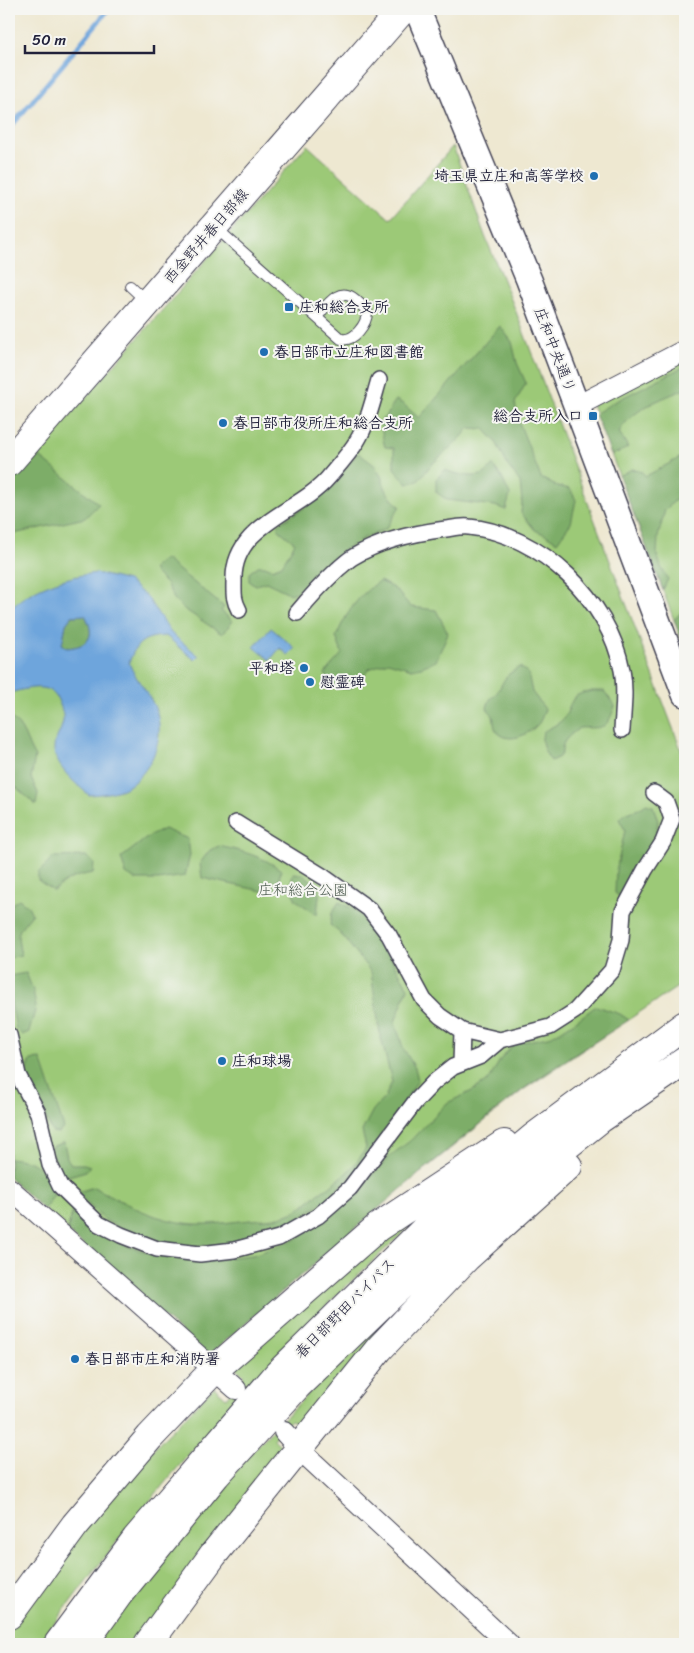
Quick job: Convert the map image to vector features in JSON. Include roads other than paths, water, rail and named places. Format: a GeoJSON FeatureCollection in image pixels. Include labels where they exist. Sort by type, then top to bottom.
{"type":"FeatureCollection","features":[{"type":"Feature","properties":{"kind":"main road","name":"西金野井春日部線"},"geometry":{"type":"LineString","coordinates":[[9,462],[139,294],[214,227],[403,9]]}},
{"type":"Feature","properties":{"kind":"main road","name":"春日部野田バイパス"},"geometry":{"type":"LineString","coordinates":[[58,1644],[136,1539],[278,1374],[428,1226],[534,1137],[685,1025]]}},
{"type":"Feature","properties":{"kind":"main road","name":"春日部野田バイパス"},"geometry":{"type":"LineString","coordinates":[[83,1644],[118,1595],[216,1475],[297,1386],[446,1242],[600,1119],[685,1061]]}},
{"type":"Feature","properties":{"kind":"main road"},"geometry":{"type":"LineString","coordinates":[[148,1644],[213,1555],[291,1440],[467,1257],[577,1158],[685,1074]]}},
{"type":"Feature","properties":{"kind":"main road"},"geometry":{"type":"LineString","coordinates":[[9,1615],[75,1525],[150,1437],[214,1370],[378,1227],[504,1143],[534,1137]]}},
{"type":"Feature","properties":{"kind":"street","name":"庄和中央通り"},"geometry":{"type":"LineString","coordinates":[[417,9],[529,280],[685,694]]}},
{"type":"Feature","properties":{"kind":"street"},"geometry":{"type":"LineString","coordinates":[[577,406],[685,350]]}},
{"type":"Feature","properties":{"kind":"street"},"geometry":{"type":"LineString","coordinates":[[239,610],[234,600],[233,573],[239,554],[249,539],[267,521],[308,496],[327,479],[357,440],[379,380]]}},
{"type":"Feature","properties":{"kind":"street"},"geometry":{"type":"LineString","coordinates":[[297,613],[317,589],[351,558],[379,544],[418,532],[468,527],[501,534],[540,552],[569,576],[593,602],[611,635],[622,670],[624,692],[622,730]]}},
{"type":"Feature","properties":{"kind":"street"},"geometry":{"type":"LineString","coordinates":[[9,1035],[18,1075],[38,1113],[50,1166],[60,1186],[99,1224],[157,1249],[200,1254],[234,1250],[279,1238],[318,1216],[350,1188],[415,1102],[434,1082],[453,1067],[481,1056],[500,1040],[550,1027],[576,1011],[612,970],[621,940],[624,911],[645,870],[664,842],[672,819],[666,802],[654,794]]}},
{"type":"Feature","properties":{"kind":"street"},"geometry":{"type":"LineString","coordinates":[[236,823],[324,877],[368,909],[389,935],[424,1000],[440,1016],[462,1031],[500,1040]]}},
{"type":"Feature","properties":{"kind":"street"},"geometry":{"type":"LineString","coordinates":[[461,1064],[462,1031]]}},
{"type":"Feature","properties":{"kind":"street"},"geometry":{"type":"LineString","coordinates":[[9,1188],[236,1389]]}},
{"type":"Feature","properties":{"kind":"street"},"geometry":{"type":"LineString","coordinates":[[291,1440],[509,1644]]}},
{"type":"Feature","properties":{"kind":"lane"},"geometry":{"type":"LineString","coordinates":[[214,227],[341,339],[348,340],[352,337],[365,323],[367,312],[352,296],[347,294],[334,297],[317,317]]}},
{"type":"Feature","properties":{"kind":"water"},"geometry":{"type":"Polygon","coordinates":[[[96,573],[128,581],[147,597],[171,633],[199,656],[195,660],[166,636],[146,639],[138,645],[129,663],[157,713],[159,734],[154,755],[143,773],[127,787],[104,794],[89,795],[66,773],[54,753],[54,745],[63,719],[59,702],[55,695],[44,688],[30,688],[9,693],[9,609],[18,601],[50,584],[96,573]],[[85,615],[72,616],[66,624],[62,644],[67,648],[86,642],[90,634],[85,615]]]}},
{"type":"Feature","properties":{"kind":"water"},"geometry":{"type":"Polygon","coordinates":[[[271,628],[295,648],[288,655],[280,648],[270,660],[254,647],[271,628]]]}},
{"type":"Feature","properties":{"kind":"waterway"},"geometry":{"type":"LineString","coordinates":[[9,129],[109,9]]}},
{"type":"Feature","properties":{"kind":"place","name":"埼玉県立庄和高等学校"},"geometry":{"type":"Point","coordinates":[594,176]}},
{"type":"Feature","properties":{"kind":"place","name":"庄和総合支所"},"geometry":{"type":"Point","coordinates":[289,307]}},
{"type":"Feature","properties":{"kind":"place","name":"春日部市立庄和図書館"},"geometry":{"type":"Point","coordinates":[264,352]}},
{"type":"Feature","properties":{"kind":"place","name":"総合支所入口"},"geometry":{"type":"Point","coordinates":[593,416]}},
{"type":"Feature","properties":{"kind":"place","name":"春日部市役所庄和総合支所"},"geometry":{"type":"Point","coordinates":[223,423]}},
{"type":"Feature","properties":{"kind":"place","name":"平和塔"},"geometry":{"type":"Point","coordinates":[304,668]}},
{"type":"Feature","properties":{"kind":"place","name":"慰霊碑"},"geometry":{"type":"Point","coordinates":[310,682]}},
{"type":"Feature","properties":{"kind":"place","name":"庄和球場"},"geometry":{"type":"Point","coordinates":[222,1061]}},
{"type":"Feature","properties":{"kind":"place","name":"春日部市庄和消防署"},"geometry":{"type":"Point","coordinates":[75,1359]}},
{"type":"Feature","properties":{"kind":"park label","name":"庄和総合公園"},"geometry":{"type":"Point","coordinates":[303,890]}}]}
